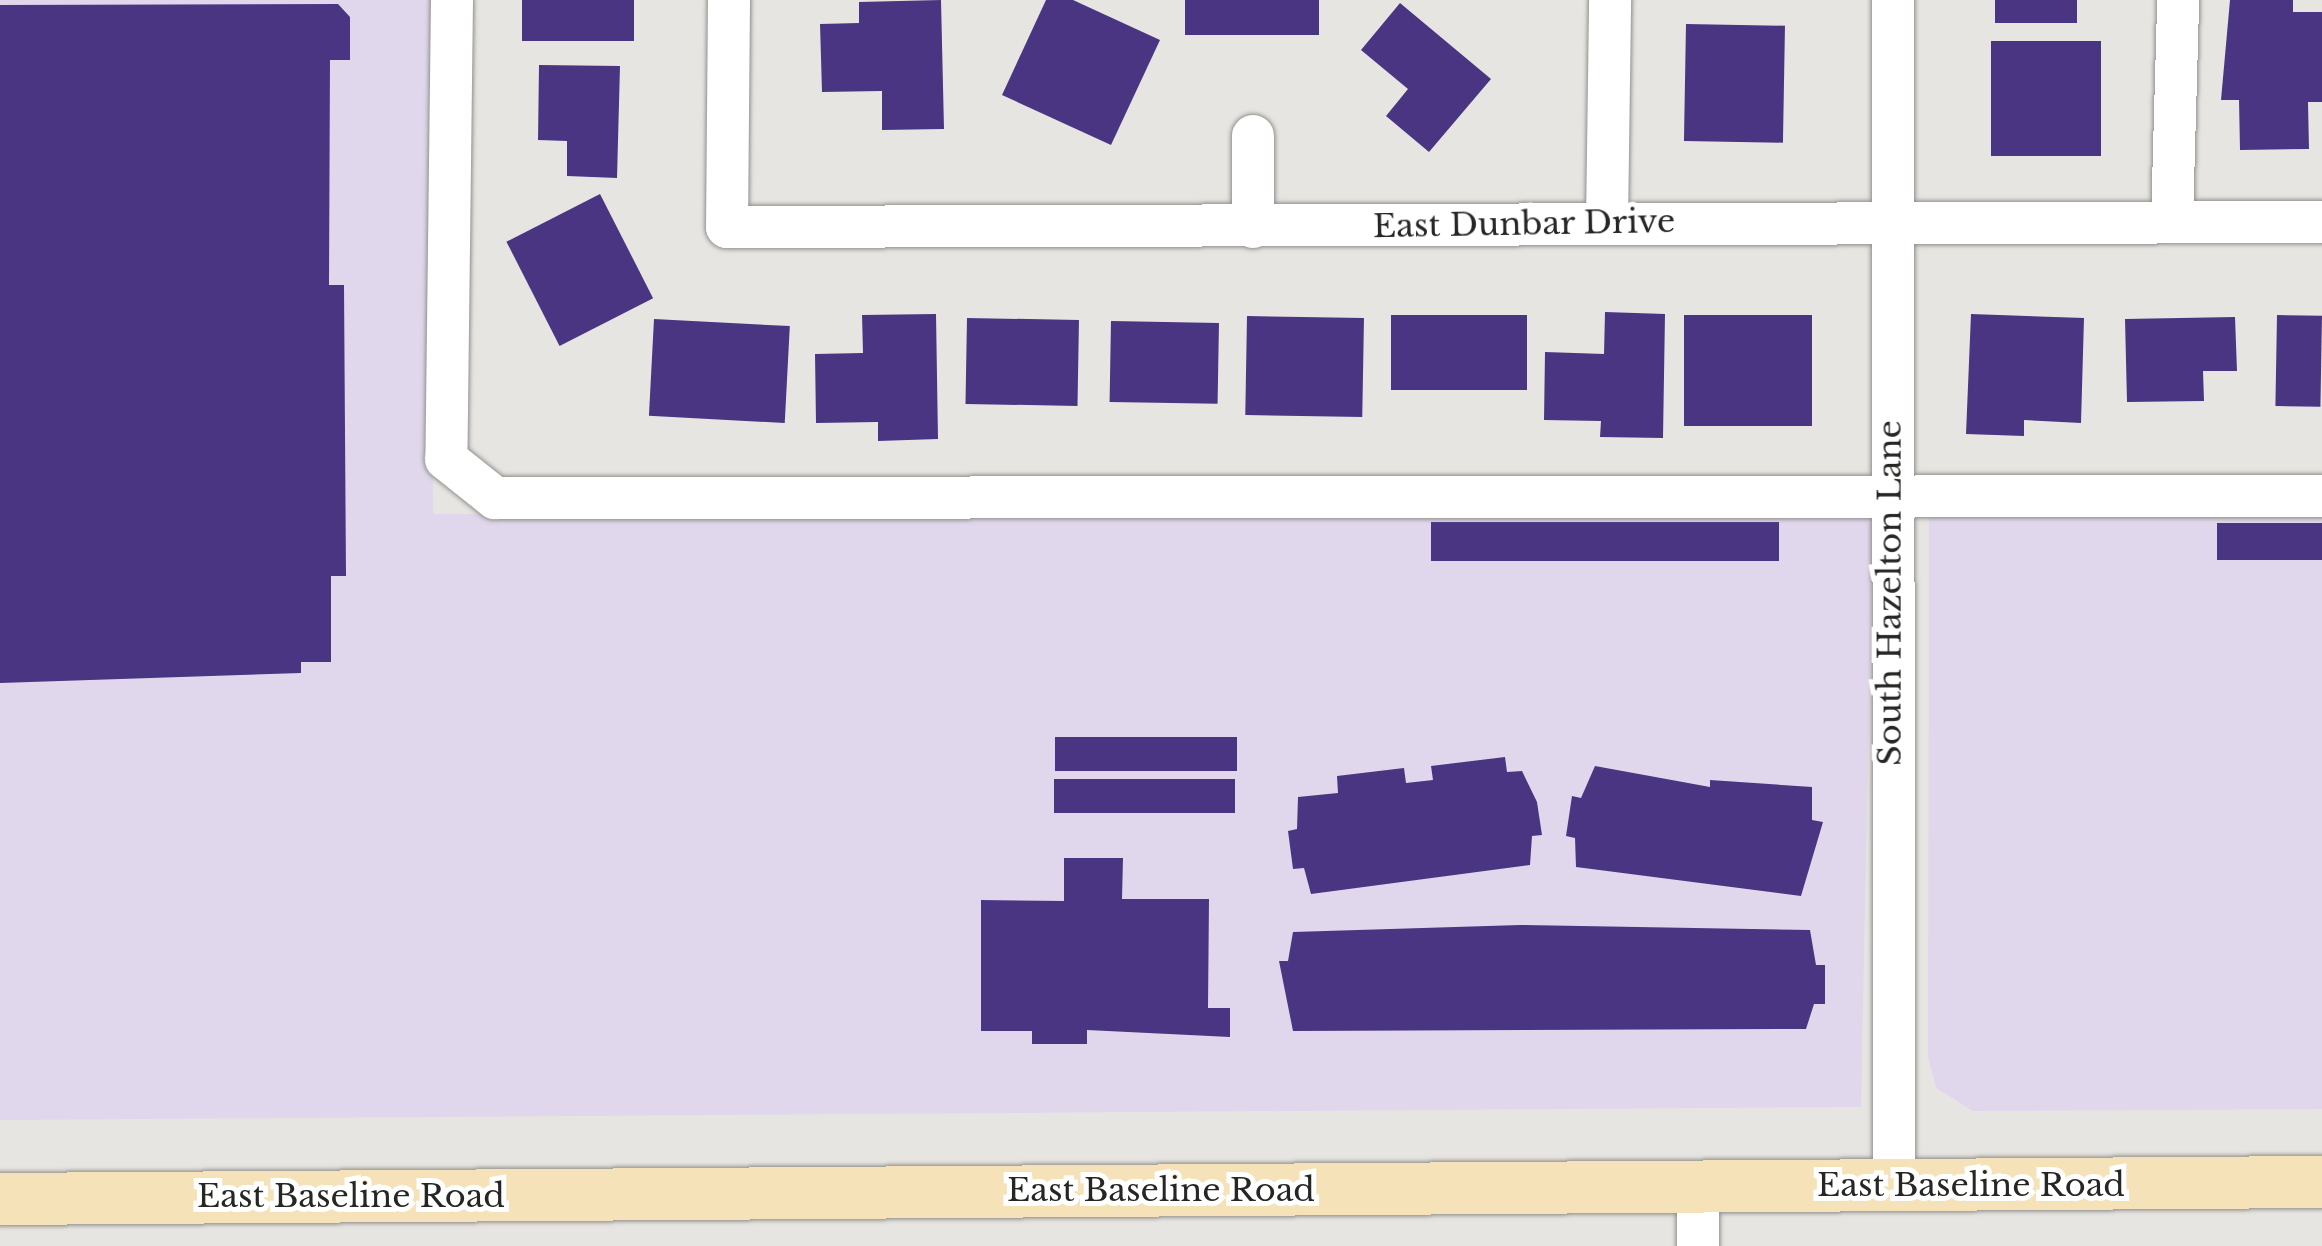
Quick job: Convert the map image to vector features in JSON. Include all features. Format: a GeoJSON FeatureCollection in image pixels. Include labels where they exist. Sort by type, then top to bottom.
{"type":"FeatureCollection","features":[{"type":"Feature","properties":{"kind":"main road","name":"East Baseline Road"},"geometry":{"type":"LineString","coordinates":[[0,1199],[2322,1182]]}},
{"type":"Feature","properties":{"kind":"street"},"geometry":{"type":"LineString","coordinates":[[452,0],[446,459],[495,498],[2322,496]]}},
{"type":"Feature","properties":{"kind":"street","name":"East Dunbar Drive"},"geometry":{"type":"LineString","coordinates":[[730,0],[727,227],[2322,222]]}},
{"type":"Feature","properties":{"kind":"street"},"geometry":{"type":"LineString","coordinates":[[1607,222],[1610,0]]}},
{"type":"Feature","properties":{"kind":"street","name":"South Hazelton Lane"},"geometry":{"type":"LineString","coordinates":[[1893,0],[1888,222],[1894,1186]]}},
{"type":"Feature","properties":{"kind":"street"},"geometry":{"type":"LineString","coordinates":[[2172,220],[2178,0]]}},
{"type":"Feature","properties":{"kind":"street"},"geometry":{"type":"LineString","coordinates":[[1252,136],[1252,227]]}},
{"type":"Feature","properties":{"kind":"street"},"geometry":{"type":"LineString","coordinates":[[1698,1187],[1698,1246]]}},
{"type":"Feature","properties":{"kind":"shaded area"},"geometry":{"type":"Polygon","coordinates":[[[0,0],[432,0],[433,514],[1873,514],[1861,1107],[0,1120],[0,0]]]}},
{"type":"Feature","properties":{"kind":"shaded area"},"geometry":{"type":"Polygon","coordinates":[[[1929,512],[2322,514],[2322,1109],[1973,1111],[1936,1088],[1928,1057],[1929,512]]]}},
{"type":"Feature","properties":{"kind":"building"},"geometry":{"type":"Polygon","coordinates":[[[522,0],[634,0],[634,41],[522,41],[522,0]]]}},
{"type":"Feature","properties":{"kind":"building"},"geometry":{"type":"Polygon","coordinates":[[[941,0],[944,129],[882,130],[882,91],[822,92],[820,24],[859,23],[859,2],[941,0]]]}},
{"type":"Feature","properties":{"kind":"building"},"geometry":{"type":"Polygon","coordinates":[[[1046,0],[1073,0],[1160,40],[1111,145],[1002,95],[1046,0]]]}},
{"type":"Feature","properties":{"kind":"building"},"geometry":{"type":"Polygon","coordinates":[[[1185,0],[1319,0],[1319,35],[1185,35],[1185,0]]]}},
{"type":"Feature","properties":{"kind":"building"},"geometry":{"type":"Polygon","coordinates":[[[1995,0],[2077,0],[2077,23],[1995,23],[1995,0]]]}},
{"type":"Feature","properties":{"kind":"building"},"geometry":{"type":"Polygon","coordinates":[[[2230,0],[2293,0],[2293,12],[2322,12],[2322,102],[2308,102],[2309,149],[2240,150],[2239,100],[2221,100],[2230,0]]]}},
{"type":"Feature","properties":{"kind":"building"},"geometry":{"type":"Polygon","coordinates":[[[1400,3],[1491,79],[1429,152],[1386,116],[1408,89],[1361,50],[1400,3]]]}},
{"type":"Feature","properties":{"kind":"building"},"geometry":{"type":"Polygon","coordinates":[[[338,4],[350,17],[350,60],[330,60],[329,285],[344,285],[346,576],[331,576],[331,662],[301,662],[301,673],[0,683],[0,5],[338,4]]]}},
{"type":"Feature","properties":{"kind":"building"},"geometry":{"type":"Polygon","coordinates":[[[1686,24],[1785,26],[1783,143],[1684,141],[1686,24]]]}},
{"type":"Feature","properties":{"kind":"building"},"geometry":{"type":"Polygon","coordinates":[[[1991,41],[2101,41],[2101,156],[1991,156],[1991,41]]]}},
{"type":"Feature","properties":{"kind":"building"},"geometry":{"type":"Polygon","coordinates":[[[539,65],[620,66],[617,178],[567,176],[567,141],[538,140],[539,65]]]}},
{"type":"Feature","properties":{"kind":"building"},"geometry":{"type":"Polygon","coordinates":[[[600,194],[653,298],[560,346],[506,242],[600,194]]]}},
{"type":"Feature","properties":{"kind":"building"},"geometry":{"type":"Polygon","coordinates":[[[1605,312],[1665,314],[1663,438],[1600,437],[1601,421],[1544,420],[1545,352],[1604,354],[1605,312]]]}},
{"type":"Feature","properties":{"kind":"building"},"geometry":{"type":"Polygon","coordinates":[[[936,314],[938,439],[878,441],[878,422],[816,423],[815,354],[863,353],[862,315],[936,314]]]}},
{"type":"Feature","properties":{"kind":"building"},"geometry":{"type":"Polygon","coordinates":[[[1971,314],[2084,318],[2081,423],[2024,420],[2024,436],[1966,434],[1971,314]]]}},
{"type":"Feature","properties":{"kind":"building"},"geometry":{"type":"Polygon","coordinates":[[[1391,315],[1527,315],[1527,390],[1391,390],[1391,315]]]}},
{"type":"Feature","properties":{"kind":"building"},"geometry":{"type":"Polygon","coordinates":[[[1684,315],[1812,315],[1812,426],[1684,426],[1684,315]]]}},
{"type":"Feature","properties":{"kind":"building"},"geometry":{"type":"Polygon","coordinates":[[[2277,315],[2322,316],[2320,407],[2275,406],[2277,315]]]}},
{"type":"Feature","properties":{"kind":"building"},"geometry":{"type":"Polygon","coordinates":[[[1247,316],[1364,318],[1362,417],[1245,415],[1247,316]]]}},
{"type":"Feature","properties":{"kind":"building"},"geometry":{"type":"Polygon","coordinates":[[[2235,317],[2237,371],[2203,371],[2204,401],[2127,402],[2125,319],[2235,317]]]}},
{"type":"Feature","properties":{"kind":"building"},"geometry":{"type":"Polygon","coordinates":[[[967,318],[1079,320],[1077,406],[965,404],[967,318]]]}},
{"type":"Feature","properties":{"kind":"building"},"geometry":{"type":"Polygon","coordinates":[[[654,319],[790,326],[785,423],[649,416],[654,319]]]}},
{"type":"Feature","properties":{"kind":"building"},"geometry":{"type":"Polygon","coordinates":[[[1111,321],[1219,323],[1218,404],[1110,402],[1111,321]]]}},
{"type":"Feature","properties":{"kind":"building"},"geometry":{"type":"Polygon","coordinates":[[[1431,522],[1779,522],[1779,561],[1431,561],[1431,522]]]}},
{"type":"Feature","properties":{"kind":"building"},"geometry":{"type":"Polygon","coordinates":[[[2217,523],[2322,523],[2322,560],[2217,560],[2217,523]]]}},
{"type":"Feature","properties":{"kind":"building"},"geometry":{"type":"Polygon","coordinates":[[[1055,737],[1237,737],[1237,771],[1055,771],[1055,737]]]}},
{"type":"Feature","properties":{"kind":"building"},"geometry":{"type":"Polygon","coordinates":[[[1505,757],[1507,772],[1522,771],[1537,802],[1542,835],[1532,836],[1530,865],[1311,894],[1304,868],[1293,869],[1288,831],[1297,829],[1298,797],[1338,793],[1337,776],[1404,768],[1406,783],[1433,780],[1431,766],[1505,757]]]}},
{"type":"Feature","properties":{"kind":"building"},"geometry":{"type":"Polygon","coordinates":[[[1595,766],[1710,787],[1710,780],[1812,787],[1812,820],[1823,822],[1801,896],[1576,867],[1575,838],[1566,836],[1572,796],[1581,798],[1595,766]]]}},
{"type":"Feature","properties":{"kind":"building"},"geometry":{"type":"Polygon","coordinates":[[[1054,779],[1235,779],[1235,813],[1054,813],[1054,779]]]}},
{"type":"Feature","properties":{"kind":"building"},"geometry":{"type":"Polygon","coordinates":[[[1064,858],[1123,858],[1122,899],[1209,899],[1208,1008],[1230,1008],[1230,1037],[1087,1030],[1087,1044],[1032,1044],[1032,1031],[981,1031],[981,900],[1064,901],[1064,858]]]}},
{"type":"Feature","properties":{"kind":"building"},"geometry":{"type":"Polygon","coordinates":[[[1520,925],[1810,930],[1816,965],[1825,965],[1825,1004],[1814,1004],[1806,1029],[1293,1031],[1279,961],[1288,961],[1293,932],[1520,925]]]}}]}
